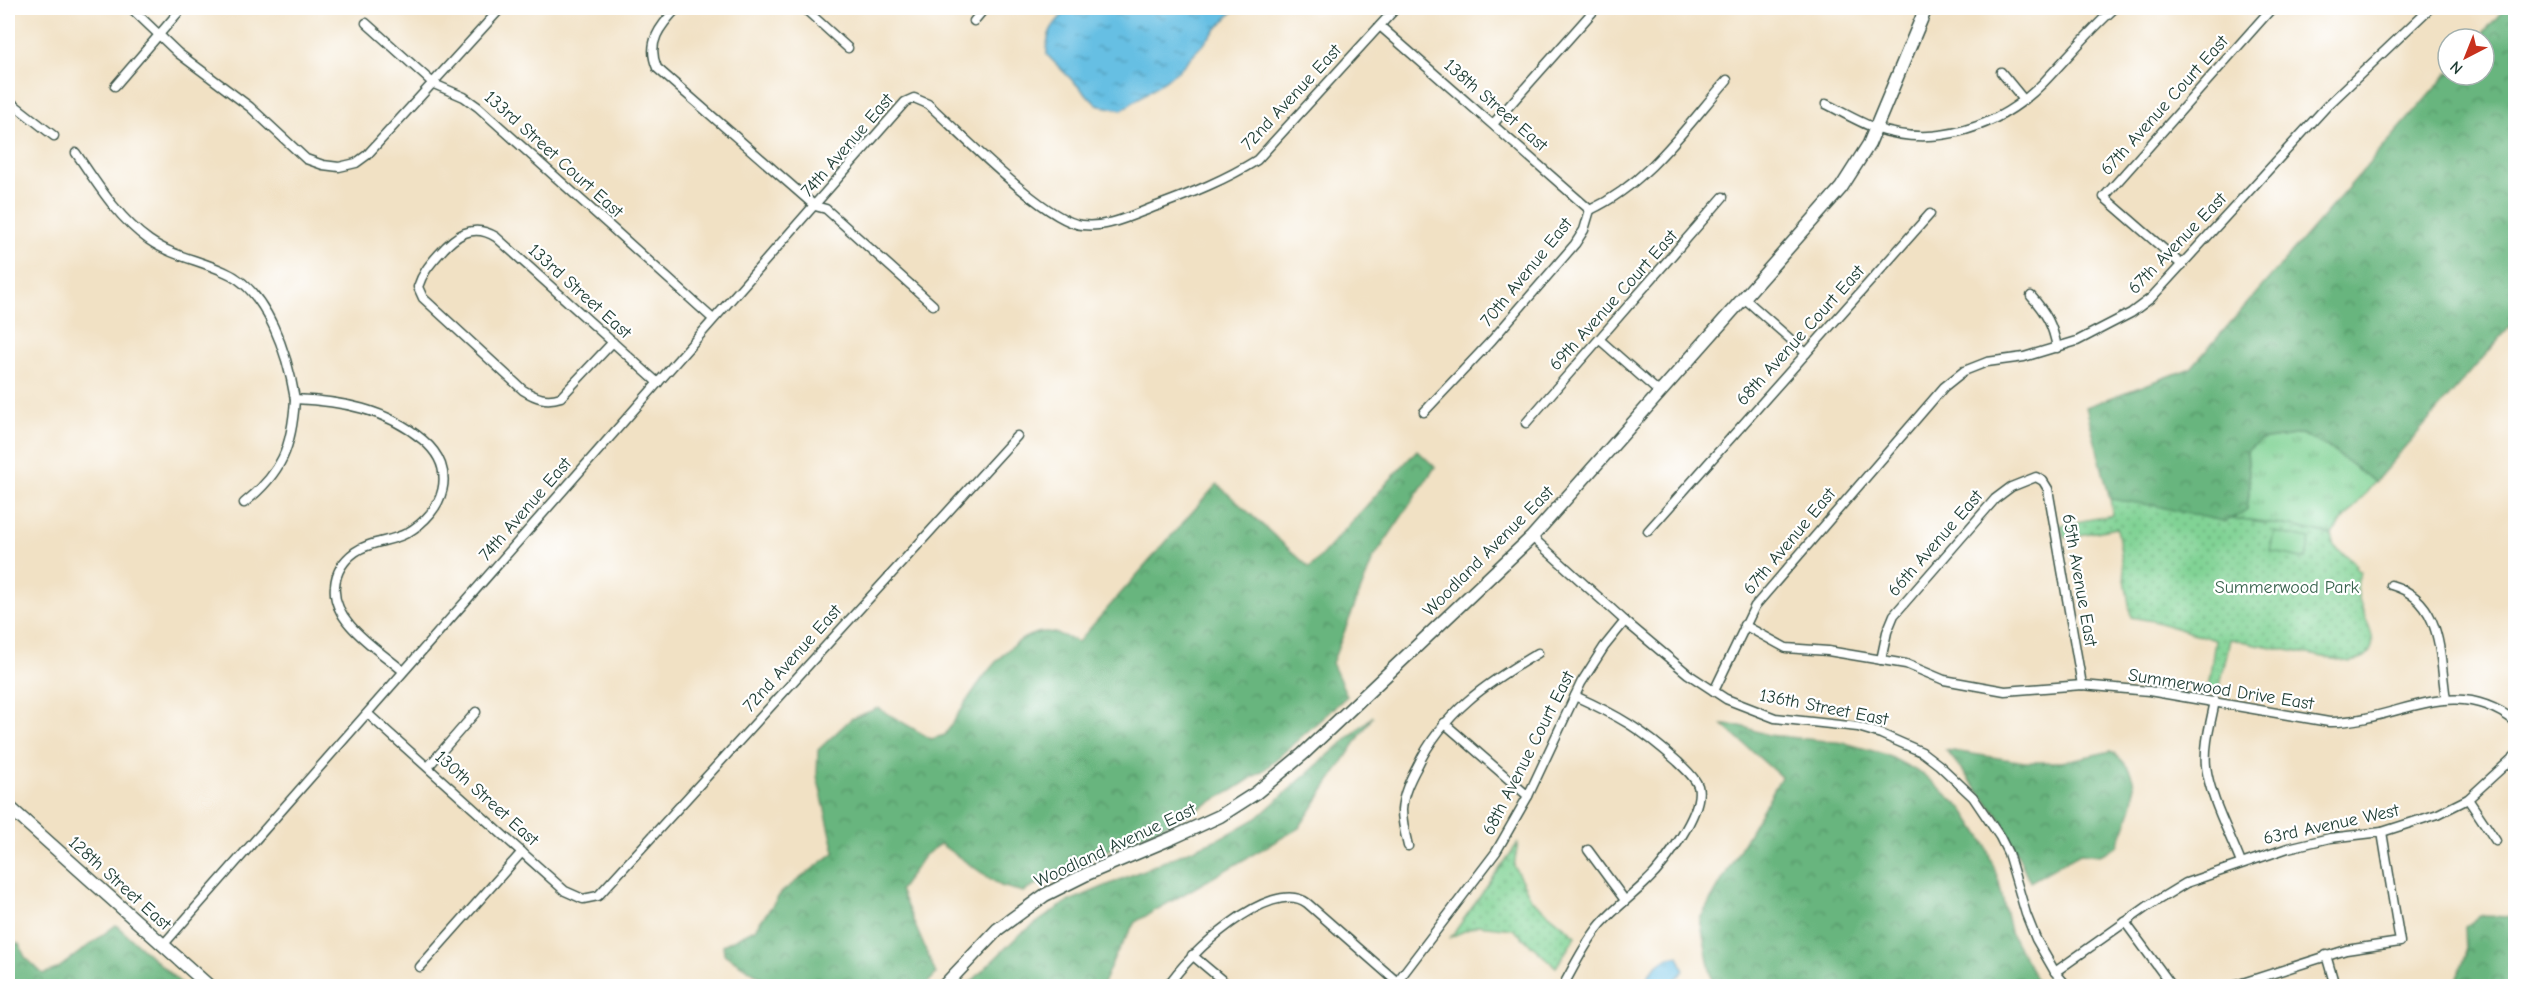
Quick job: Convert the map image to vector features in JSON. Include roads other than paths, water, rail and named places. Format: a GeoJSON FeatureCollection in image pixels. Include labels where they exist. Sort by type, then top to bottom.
{"type":"FeatureCollection","features":[{"type":"Feature","properties":{"kind":"street"},"geometry":{"type":"LineString","coordinates":[[131,8],[191,64],[250,107],[306,159],[323,165],[347,166],[367,155],[501,8]]}},
{"type":"Feature","properties":{"kind":"street"},"geometry":{"type":"LineString","coordinates":[[114,86],[182,8]]}},
{"type":"Feature","properties":{"kind":"street"},"geometry":{"type":"LineString","coordinates":[[677,8],[657,32],[652,52],[654,61],[662,72],[815,206],[826,209],[933,305]]}},
{"type":"Feature","properties":{"kind":"street"},"geometry":{"type":"LineString","coordinates":[[804,8],[848,48]]}},
{"type":"Feature","properties":{"kind":"street"},"geometry":{"type":"LineString","coordinates":[[974,21],[985,8]]}},
{"type":"Feature","properties":{"kind":"street","name":"72nd Avenue East"},"geometry":{"type":"LineString","coordinates":[[914,98],[928,104],[1046,209],[1073,223],[1094,226],[1121,220],[1197,192],[1228,178],[1257,160],[1396,8]]}},
{"type":"Feature","properties":{"kind":"street"},"geometry":{"type":"LineString","coordinates":[[1493,124],[1596,8]]}},
{"type":"Feature","properties":{"kind":"street","name":"Woodland Avenue East"},"geometry":{"type":"LineString","coordinates":[[944,987],[998,929],[1045,895],[1089,873],[1201,825],[1256,794],[1303,754],[1532,537],[1841,188],[1856,167],[1876,128],[1926,8]]}},
{"type":"Feature","properties":{"kind":"street"},"geometry":{"type":"LineString","coordinates":[[1826,104],[1876,128],[1915,135],[1963,132],[2005,113],[2024,100],[2115,8]]}},
{"type":"Feature","properties":{"kind":"street","name":"67th Avenue Court East"},"geometry":{"type":"LineString","coordinates":[[2182,265],[2104,197],[2272,8]]}},
{"type":"Feature","properties":{"kind":"street","name":"67th Avenue East"},"geometry":{"type":"LineString","coordinates":[[1714,691],[1755,606],[1944,387],[1964,371],[1987,362],[2024,357],[2078,341],[2131,313],[2151,298],[2327,106],[2430,8]]}},
{"type":"Feature","properties":{"kind":"street","name":"133rd Street Court East"},"geometry":{"type":"LineString","coordinates":[[366,23],[434,84],[464,97],[478,107],[713,319]]}},
{"type":"Feature","properties":{"kind":"street","name":"138th Street East"},"geometry":{"type":"LineString","coordinates":[[1380,26],[1590,210]]}},
{"type":"Feature","properties":{"kind":"street"},"geometry":{"type":"LineString","coordinates":[[2001,72],[2024,100]]}},
{"type":"Feature","properties":{"kind":"street","name":"70th Avenue East"},"geometry":{"type":"LineString","coordinates":[[1424,412],[1492,340],[1575,244],[1584,230],[1590,210],[1605,203],[1644,175],[1727,80]]}},
{"type":"Feature","properties":{"kind":"street","name":"74th Avenue East"},"geometry":{"type":"LineString","coordinates":[[163,945],[905,102],[914,98]]}},
{"type":"Feature","properties":{"kind":"street"},"geometry":{"type":"LineString","coordinates":[[8,100],[54,136]]}},
{"type":"Feature","properties":{"kind":"street"},"geometry":{"type":"LineString","coordinates":[[76,153],[108,201],[136,230],[166,250],[235,277],[258,303],[279,337],[290,368],[295,399],[293,426],[288,449],[278,468],[244,503]]}},
{"type":"Feature","properties":{"kind":"street","name":"69th Avenue Court East"},"geometry":{"type":"LineString","coordinates":[[1526,423],[1723,197]]}},
{"type":"Feature","properties":{"kind":"street","name":"68th Avenue Court East"},"geometry":{"type":"LineString","coordinates":[[1648,531],[1930,214]]}},
{"type":"Feature","properties":{"kind":"street","name":"133rd Street East"},"geometry":{"type":"LineString","coordinates":[[613,342],[561,397],[551,400],[535,397],[523,390],[419,292],[418,287],[425,270],[450,242],[466,232],[476,230],[488,232],[496,237],[613,342],[658,383]]}},
{"type":"Feature","properties":{"kind":"street"},"geometry":{"type":"LineString","coordinates":[[2031,296],[2045,312],[2053,326],[2058,348]]}},
{"type":"Feature","properties":{"kind":"street"},"geometry":{"type":"LineString","coordinates":[[1745,299],[1806,353]]}},
{"type":"Feature","properties":{"kind":"street"},"geometry":{"type":"LineString","coordinates":[[1600,340],[1660,393]]}},
{"type":"Feature","properties":{"kind":"street"},"geometry":{"type":"LineString","coordinates":[[295,399],[351,405],[378,413],[395,421],[427,444],[439,458],[445,474],[442,492],[430,513],[408,532],[356,551],[344,561],[335,582],[334,596],[341,616],[403,671]]}},
{"type":"Feature","properties":{"kind":"street","name":"72nd Avenue East"},"geometry":{"type":"LineString","coordinates":[[589,899],[598,896],[621,872],[1017,436]]}},
{"type":"Feature","properties":{"kind":"street","name":"66th Avenue East"},"geometry":{"type":"LineString","coordinates":[[1881,660],[1887,632],[1894,615],[1995,499],[2011,487],[2036,477],[2043,481]]}},
{"type":"Feature","properties":{"kind":"street","name":"65th Avenue East"},"geometry":{"type":"LineString","coordinates":[[2043,481],[2048,489],[2082,686]]}},
{"type":"Feature","properties":{"kind":"street","name":"136th Street East"},"geometry":{"type":"LineString","coordinates":[[1532,537],[1688,674],[1726,699],[1775,718],[1858,727],[1881,734],[1922,752],[1939,765],[1973,797],[2000,837],[2008,853],[2036,939],[2055,972],[2067,987]]}},
{"type":"Feature","properties":{"kind":"street"},"geometry":{"type":"LineString","coordinates":[[2391,585],[2402,588],[2415,597],[2431,619],[2441,645],[2446,699]]}},
{"type":"Feature","properties":{"kind":"street","name":"68th Avenue Court East"},"geometry":{"type":"LineString","coordinates":[[1395,985],[1481,874],[1528,796],[1595,659],[1625,621]]}},
{"type":"Feature","properties":{"kind":"street","name":"Summerwood Drive East"},"geometry":{"type":"LineString","coordinates":[[1744,625],[1786,648],[1828,651],[1906,664],[1944,680],[2005,691],[2082,686],[2149,691],[2216,701],[2316,721],[2342,722],[2373,718],[2415,704],[2446,699],[2486,705],[2516,722]]}},
{"type":"Feature","properties":{"kind":"street","name":"68th Avenue Court East"},"geometry":{"type":"LineString","coordinates":[[1408,846],[1403,826],[1404,798],[1421,759],[1444,723],[1475,693],[1538,653]]}},
{"type":"Feature","properties":{"kind":"street"},"geometry":{"type":"LineString","coordinates":[[1563,987],[1589,941],[1624,899],[1647,881],[1672,850],[1692,816],[1699,788],[1692,776],[1635,726],[1575,696]]}},
{"type":"Feature","properties":{"kind":"street"},"geometry":{"type":"LineString","coordinates":[[2216,701],[2206,745],[2206,765],[2210,784],[2241,863]]}},
{"type":"Feature","properties":{"kind":"street"},"geometry":{"type":"LineString","coordinates":[[428,767],[476,712]]}},
{"type":"Feature","properties":{"kind":"street","name":"130th Street East"},"geometry":{"type":"LineString","coordinates":[[368,714],[565,891],[583,899],[589,899]]}},
{"type":"Feature","properties":{"kind":"street"},"geometry":{"type":"LineString","coordinates":[[1444,723],[1528,796]]}},
{"type":"Feature","properties":{"kind":"street","name":"63rd Avenue West"},"geometry":{"type":"LineString","coordinates":[[2055,972],[2179,887],[2241,863],[2310,842],[2382,832],[2438,814],[2468,799],[2516,755]]}},
{"type":"Feature","properties":{"kind":"street"},"geometry":{"type":"LineString","coordinates":[[2468,799],[2496,841]]}},
{"type":"Feature","properties":{"kind":"street","name":"128th Street East"},"geometry":{"type":"LineString","coordinates":[[8,806],[209,987]]}},
{"type":"Feature","properties":{"kind":"street"},"geometry":{"type":"LineString","coordinates":[[2234,987],[2326,956],[2358,948],[2400,942],[2382,832]]}},
{"type":"Feature","properties":{"kind":"street"},"geometry":{"type":"LineString","coordinates":[[1588,850],[1624,899]]}},
{"type":"Feature","properties":{"kind":"street"},"geometry":{"type":"LineString","coordinates":[[420,967],[522,852]]}},
{"type":"Feature","properties":{"kind":"street"},"geometry":{"type":"LineString","coordinates":[[1168,987],[1192,955],[1227,925],[1288,895],[1300,898],[1395,985]]}},
{"type":"Feature","properties":{"kind":"street"},"geometry":{"type":"LineString","coordinates":[[2125,922],[2172,987]]}},
{"type":"Feature","properties":{"kind":"street"},"geometry":{"type":"LineString","coordinates":[[1192,955],[1229,987]]}},
{"type":"Feature","properties":{"kind":"street"},"geometry":{"type":"LineString","coordinates":[[2326,956],[2335,987]]}},
{"type":"Feature","properties":{"kind":"water"},"geometry":{"type":"Polygon","coordinates":[[[1069,8],[1236,8],[1178,71],[1122,110],[1097,105],[1047,55],[1049,34],[1069,8]]]}},
{"type":"Feature","properties":{"kind":"water"},"geometry":{"type":"Polygon","coordinates":[[[1678,956],[1684,970],[1680,975],[1659,986],[1641,986],[1661,962],[1678,956]]]}},
{"type":"Feature","properties":{"kind":"park label","name":"Summerwood Park"},"geometry":{"type":"Point","coordinates":[2287,587]}}]}
